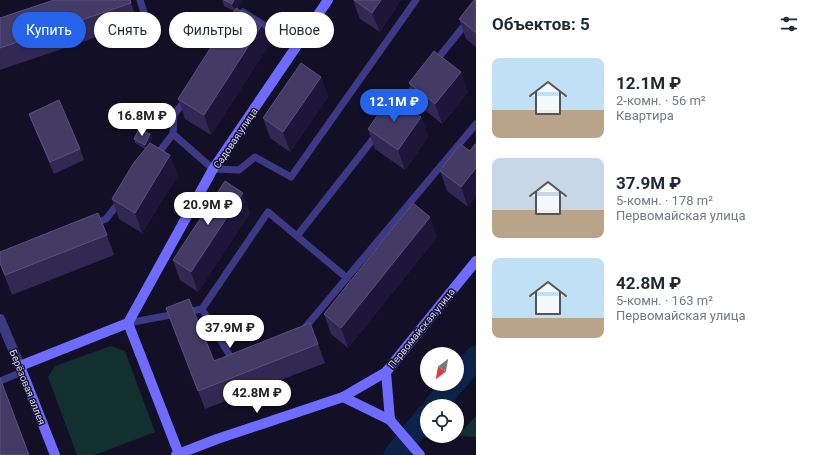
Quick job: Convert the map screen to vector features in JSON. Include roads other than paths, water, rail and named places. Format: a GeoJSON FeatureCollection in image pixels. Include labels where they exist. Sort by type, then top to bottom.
{"type":"FeatureCollection","features":[{"type":"Feature","properties":{"kind":"street","name":"Садовая улица"},"geometry":{"type":"LineString","coordinates":[[320,12],[328,0]]}},
{"type":"Feature","properties":{"kind":"street","name":"Садовая улица"},"geometry":{"type":"LineString","coordinates":[[128,323],[213,169],[296,48]]}},
{"type":"Feature","properties":{"kind":"street","name":"Первомайская улица"},"geometry":{"type":"LineString","coordinates":[[177,454],[216,439],[343,397],[386,372],[476,261]]}},
{"type":"Feature","properties":{"kind":"street","name":"Берёзовая аллея"},"geometry":{"type":"LineString","coordinates":[[0,319],[55,455]]}},
{"type":"Feature","properties":{"kind":"street"},"geometry":{"type":"LineString","coordinates":[[21,369],[128,323],[177,454]]}},
{"type":"Feature","properties":{"kind":"street"},"geometry":{"type":"LineString","coordinates":[[386,372],[393,424]]}},
{"type":"Feature","properties":{"kind":"street"},"geometry":{"type":"LineString","coordinates":[[343,397],[393,424],[419,454]]}},
{"type":"Feature","properties":{"kind":"lane"},"geometry":{"type":"LineString","coordinates":[[140,0],[144,12]]}},
{"type":"Feature","properties":{"kind":"lane"},"geometry":{"type":"LineString","coordinates":[[173,134],[213,169],[239,170],[255,157],[291,177],[416,0]]}},
{"type":"Feature","properties":{"kind":"lane"},"geometry":{"type":"LineString","coordinates":[[431,67],[476,11]]}},
{"type":"Feature","properties":{"kind":"lane"},"geometry":{"type":"LineString","coordinates":[[391,117],[421,80]]}},
{"type":"Feature","properties":{"kind":"lane"},"geometry":{"type":"LineString","coordinates":[[149,164],[173,134],[174,115],[187,96]]}},
{"type":"Feature","properties":{"kind":"lane"},"geometry":{"type":"LineString","coordinates":[[297,333],[304,330],[476,124]]}},
{"type":"Feature","properties":{"kind":"lane"},"geometry":{"type":"LineString","coordinates":[[297,236],[381,130]]}},
{"type":"Feature","properties":{"kind":"lane"},"geometry":{"type":"LineString","coordinates":[[85,227],[106,219],[125,195]]}},
{"type":"Feature","properties":{"kind":"lane"},"geometry":{"type":"LineString","coordinates":[[128,323],[202,309],[268,212],[347,278]]}},
{"type":"Feature","properties":{"kind":"lane"},"geometry":{"type":"LineString","coordinates":[[202,309],[233,361],[240,358]]}},
{"type":"Feature","properties":{"kind":"lane"},"geometry":{"type":"LineString","coordinates":[[0,381],[21,369]]}},
{"type":"Feature","properties":{"kind":"waterway"},"geometry":{"type":"LineString","coordinates":[[464,372],[476,357]]}},
{"type":"Feature","properties":{"kind":"waterway"},"geometry":{"type":"LineString","coordinates":[[441,399],[447,391]]}},
{"type":"Feature","properties":{"kind":"waterway"},"geometry":{"type":"LineString","coordinates":[[395,455],[420,425]]}}]}
